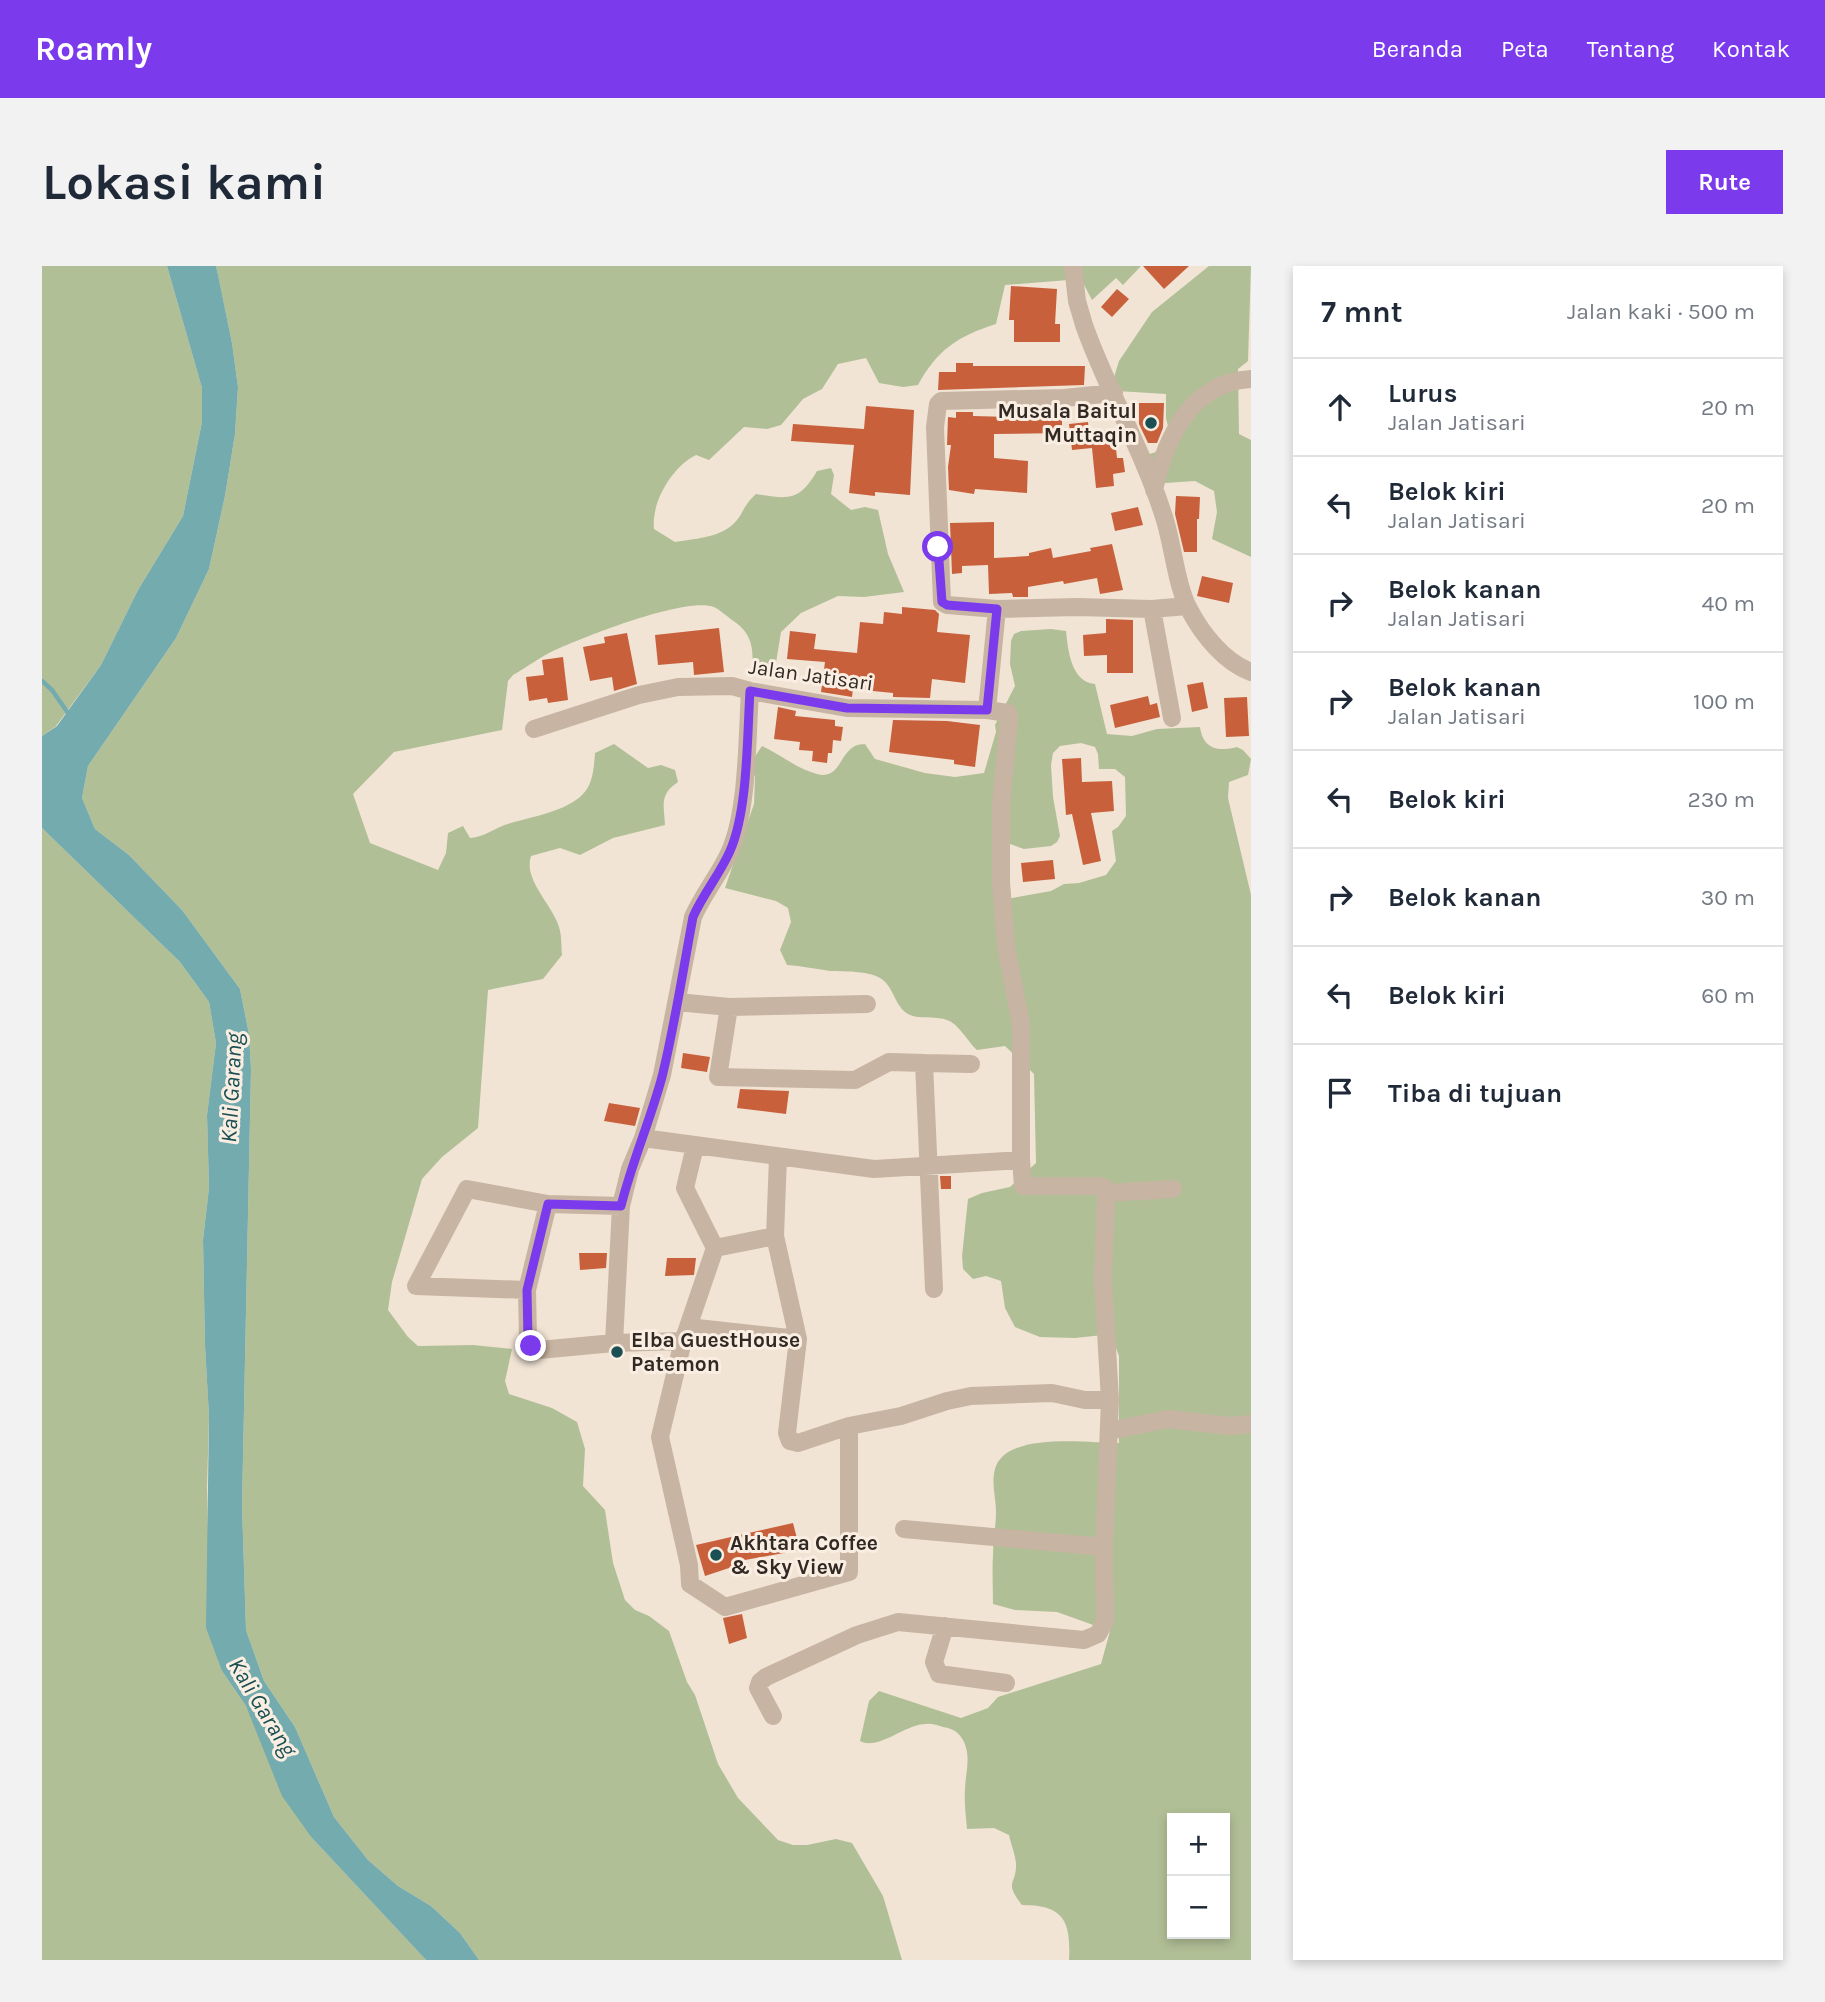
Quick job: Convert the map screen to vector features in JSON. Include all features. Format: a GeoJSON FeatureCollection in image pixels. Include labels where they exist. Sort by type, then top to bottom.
{"type":"FeatureCollection","features":[{"type":"Feature","properties":{"kind":"street"},"geometry":{"type":"LineString","coordinates":[[1073,266],[1077,301],[1084,325],[1164,516],[1187,606],[1226,659],[1251,672]]}},
{"type":"Feature","properties":{"kind":"street"},"geometry":{"type":"LineString","coordinates":[[1154,489],[1167,443],[1190,407],[1219,387],[1230,382],[1251,379]]}},
{"type":"Feature","properties":{"kind":"street"},"geometry":{"type":"LineString","coordinates":[[1114,393],[1064,398],[946,401],[937,404],[935,428],[942,602],[947,605],[997,609],[1152,609],[1187,606]]}},
{"type":"Feature","properties":{"kind":"street"},"geometry":{"type":"LineString","coordinates":[[773,1716],[758,1688],[766,1676],[857,1635],[898,1622],[1084,1640],[1098,1634],[1105,1620],[1104,1547],[1110,1431],[1103,1280],[1106,1193],[1105,1188],[1100,1186],[1023,1186],[1021,1024],[1006,947],[1001,882],[1000,805],[1009,719],[1008,713],[987,710],[997,609]]}},
{"type":"Feature","properties":{"kind":"street"},"geometry":{"type":"LineString","coordinates":[[1152,609],[1172,718]]}},
{"type":"Feature","properties":{"kind":"street","name":"Jalan Jatisari"},"geometry":{"type":"LineString","coordinates":[[534,729],[639,695],[678,687],[732,686],[847,708],[987,710]]}},
{"type":"Feature","properties":{"kind":"street"},"geometry":{"type":"LineString","coordinates":[[614,1343],[621,1206],[630,1169],[643,1138],[662,1075],[693,917],[699,902],[730,852],[740,819],[750,691]]}},
{"type":"Feature","properties":{"kind":"street"},"geometry":{"type":"LineString","coordinates":[[677,1002],[729,1007],[867,1004]]}},
{"type":"Feature","properties":{"kind":"street"},"geometry":{"type":"LineString","coordinates":[[729,1007],[718,1077],[855,1080],[889,1062],[971,1064]]}},
{"type":"Feature","properties":{"kind":"street"},"geometry":{"type":"LineString","coordinates":[[924,1063],[934,1289]]}},
{"type":"Feature","properties":{"kind":"street"},"geometry":{"type":"LineString","coordinates":[[643,1138],[874,1169],[1021,1160]]}},
{"type":"Feature","properties":{"kind":"street"},"geometry":{"type":"LineString","coordinates":[[695,1146],[685,1188],[715,1248],[685,1334],[660,1437],[690,1584],[724,1607],[849,1572],[849,1426]]}},
{"type":"Feature","properties":{"kind":"street"},"geometry":{"type":"LineString","coordinates":[[778,1157],[775,1236],[798,1339],[787,1433],[790,1441],[798,1443],[849,1426],[901,1416],[947,1401],[990,1393],[1052,1393],[1085,1400],[1110,1400]]}},
{"type":"Feature","properties":{"kind":"street"},"geometry":{"type":"LineString","coordinates":[[527,1290],[416,1286],[467,1188],[548,1204],[621,1206]]}},
{"type":"Feature","properties":{"kind":"street"},"geometry":{"type":"LineString","coordinates":[[1106,1193],[1173,1189]]}},
{"type":"Feature","properties":{"kind":"street"},"geometry":{"type":"LineString","coordinates":[[548,1204],[527,1290],[528,1339],[531,1346],[539,1350],[685,1334],[798,1339]]}},
{"type":"Feature","properties":{"kind":"street"},"geometry":{"type":"LineString","coordinates":[[715,1248],[775,1236]]}},
{"type":"Feature","properties":{"kind":"street"},"geometry":{"type":"LineString","coordinates":[[1110,1431],[1168,1419],[1230,1426],[1251,1424]]}},
{"type":"Feature","properties":{"kind":"street"},"geometry":{"type":"LineString","coordinates":[[904,1529],[1104,1547]]}},
{"type":"Feature","properties":{"kind":"street"},"geometry":{"type":"LineString","coordinates":[[945,1626],[934,1662],[939,1674],[1006,1684]]}},
{"type":"Feature","properties":{"kind":"green space"},"geometry":{"type":"Polygon","coordinates":[[[42,266],[167,266],[202,388],[202,422],[183,516],[138,590],[101,665],[56,726],[42,736],[42,266]]]}},
{"type":"Feature","properties":{"kind":"green space"},"geometry":{"type":"Polygon","coordinates":[[[216,266],[1141,266],[1123,285],[1116,278],[1092,300],[1081,279],[1005,285],[996,324],[960,339],[941,353],[918,385],[903,387],[879,383],[866,358],[838,364],[822,389],[803,399],[781,425],[767,429],[744,427],[709,460],[696,455],[671,477],[660,497],[654,529],[675,542],[702,538],[727,529],[756,494],[792,496],[811,481],[817,471],[831,468],[834,475],[831,494],[851,510],[865,507],[878,510],[888,554],[904,592],[864,597],[838,596],[801,613],[781,632],[774,675],[762,678],[752,670],[752,648],[744,630],[714,607],[681,607],[611,628],[555,650],[513,675],[508,681],[502,730],[394,752],[353,794],[370,843],[438,870],[446,853],[448,833],[463,826],[470,838],[476,837],[575,801],[589,786],[595,753],[614,744],[648,768],[661,765],[675,770],[678,782],[668,791],[664,800],[665,825],[613,838],[580,855],[560,848],[531,856],[534,883],[559,927],[562,955],[543,979],[488,990],[478,1128],[442,1157],[422,1179],[392,1282],[388,1310],[418,1346],[473,1345],[512,1349],[505,1381],[509,1394],[552,1408],[577,1422],[585,1449],[583,1486],[605,1510],[613,1563],[625,1600],[635,1610],[649,1616],[669,1631],[687,1682],[695,1695],[718,1764],[738,1798],[778,1840],[793,1845],[836,1839],[852,1843],[883,1896],[902,1960],[479,1960],[460,1933],[431,1906],[398,1886],[368,1860],[334,1817],[295,1727],[264,1681],[246,1630],[242,1506],[251,1069],[249,1034],[240,989],[182,910],[129,855],[95,829],[82,798],[88,766],[176,638],[209,569],[235,434],[238,387],[216,266]]]}},
{"type":"Feature","properties":{"kind":"green space"},"geometry":{"type":"Polygon","coordinates":[[[1209,266],[1251,266],[1248,361],[1238,369],[1239,434],[1251,440],[1251,557],[1212,539],[1217,512],[1214,491],[1195,481],[1165,483],[1146,455],[1173,447],[1166,418],[1166,394],[1117,391],[1114,377],[1119,361],[1152,312],[1209,266]]]}},
{"type":"Feature","properties":{"kind":"green space"},"geometry":{"type":"Polygon","coordinates":[[[1051,629],[1066,631],[1072,664],[1081,678],[1095,684],[1107,734],[1132,736],[1157,729],[1200,727],[1204,740],[1212,747],[1237,747],[1251,759],[1248,775],[1229,782],[1228,798],[1251,895],[1251,1960],[1069,1960],[1068,1935],[1062,1918],[1047,1908],[1022,1905],[1013,1891],[1016,1863],[1009,1835],[994,1828],[967,1829],[967,1757],[961,1737],[952,1729],[926,1724],[909,1728],[875,1743],[860,1741],[869,1701],[879,1691],[961,1718],[988,1708],[998,1697],[1101,1664],[1110,1631],[1057,1612],[1015,1610],[993,1604],[996,1512],[993,1480],[995,1469],[1002,1457],[1014,1449],[1031,1444],[1069,1441],[1119,1443],[1119,1356],[1114,1343],[1103,1335],[1075,1338],[1040,1337],[1015,1327],[1005,1308],[1001,1281],[986,1276],[973,1279],[963,1269],[968,1199],[1010,1187],[1036,1163],[1034,1074],[1005,1046],[977,1050],[951,1022],[909,1015],[899,1005],[886,983],[878,977],[865,973],[787,965],[780,950],[791,922],[788,908],[776,901],[725,888],[754,804],[755,776],[748,767],[762,746],[802,769],[817,774],[826,775],[832,772],[850,750],[865,744],[875,759],[925,773],[955,777],[984,773],[996,732],[995,725],[1015,686],[1010,664],[1014,634],[1051,629]],[[1081,743],[1060,746],[1053,753],[1053,797],[1060,836],[1051,846],[1024,849],[1010,844],[1003,845],[993,865],[1001,900],[1051,891],[1064,884],[1079,883],[1106,875],[1116,861],[1112,831],[1126,816],[1125,777],[1115,769],[1099,769],[1095,747],[1081,743]]]}},
{"type":"Feature","properties":{"kind":"green space"},"geometry":{"type":"Polygon","coordinates":[[[42,828],[180,962],[209,1002],[216,1043],[207,1115],[209,1188],[203,1240],[209,1416],[207,1488],[208,1536],[222,1671],[246,1706],[312,1838],[426,1960],[42,1960],[42,828]]]}},
{"type":"Feature","properties":{"kind":"water","name":"Kali Garang"},"geometry":{"type":"Polygon","coordinates":[[[167,266],[216,266],[238,387],[235,434],[209,569],[176,638],[88,766],[82,798],[95,829],[129,855],[182,910],[240,989],[249,1034],[251,1069],[242,1506],[246,1630],[264,1681],[295,1727],[334,1817],[368,1860],[398,1886],[431,1906],[460,1933],[479,1960],[426,1960],[312,1838],[282,1796],[246,1706],[222,1671],[206,1628],[209,1416],[203,1240],[209,1188],[207,1115],[216,1043],[209,1002],[180,962],[42,828],[42,736],[57,726],[101,665],[138,590],[183,516],[202,422],[202,388],[167,266]]]}},
{"type":"Feature","properties":{"kind":"building"},"geometry":{"type":"Polygon","coordinates":[[[1143,266],[1189,266],[1164,289],[1143,266]]]}},
{"type":"Feature","properties":{"kind":"building"},"geometry":{"type":"Polygon","coordinates":[[[1011,286],[1057,289],[1055,324],[1060,324],[1060,342],[1014,342],[1014,320],[1009,320],[1011,286]]]}},
{"type":"Feature","properties":{"kind":"building"},"geometry":{"type":"Polygon","coordinates":[[[1117,289],[1129,299],[1112,317],[1101,307],[1117,289]]]}},
{"type":"Feature","properties":{"kind":"building"},"geometry":{"type":"Polygon","coordinates":[[[956,363],[973,363],[973,366],[1085,366],[1084,385],[938,390],[939,372],[956,372],[956,363]]]}},
{"type":"Feature","properties":{"kind":"building","name":"Musala Baitul Muttaqin"},"geometry":{"type":"Polygon","coordinates":[[[1139,403],[1164,403],[1163,428],[1157,443],[1148,443],[1139,424],[1139,403]]]}},
{"type":"Feature","properties":{"kind":"building"},"geometry":{"type":"Polygon","coordinates":[[[866,406],[914,410],[910,495],[875,492],[875,496],[849,493],[854,445],[791,441],[793,424],[864,429],[866,406]]]}},
{"type":"Feature","properties":{"kind":"building"},"geometry":{"type":"Polygon","coordinates":[[[1062,409],[1062,433],[994,434],[994,458],[1028,461],[1027,493],[975,489],[974,494],[949,490],[951,445],[947,445],[948,417],[956,418],[956,412],[973,412],[973,416],[1011,417],[1011,411],[1062,409]]]}},
{"type":"Feature","properties":{"kind":"building"},"geometry":{"type":"Polygon","coordinates":[[[1088,422],[1089,432],[1114,429],[1117,458],[1123,458],[1125,472],[1113,474],[1114,486],[1096,488],[1092,448],[1072,450],[1069,424],[1088,422]]]}},
{"type":"Feature","properties":{"kind":"building"},"geometry":{"type":"Polygon","coordinates":[[[1176,496],[1200,497],[1197,552],[1184,552],[1175,514],[1176,496]]]}},
{"type":"Feature","properties":{"kind":"building"},"geometry":{"type":"Polygon","coordinates":[[[1138,507],[1143,525],[1115,531],[1111,513],[1138,507]]]}},
{"type":"Feature","properties":{"kind":"building"},"geometry":{"type":"Polygon","coordinates":[[[994,522],[994,558],[1029,556],[1029,553],[1051,548],[1053,558],[1112,544],[1123,590],[1100,594],[1097,578],[1028,587],[1028,597],[1013,597],[1012,593],[989,594],[988,565],[962,566],[962,573],[952,574],[950,523],[994,522]]]}},
{"type":"Feature","properties":{"kind":"building"},"geometry":{"type":"Polygon","coordinates":[[[1202,576],[1233,583],[1229,603],[1197,596],[1202,576]]]}},
{"type":"Feature","properties":{"kind":"building"},"geometry":{"type":"Polygon","coordinates":[[[902,607],[935,610],[939,614],[937,632],[970,635],[965,683],[932,679],[930,698],[893,697],[893,693],[853,689],[852,697],[821,692],[825,662],[787,659],[790,631],[816,634],[814,649],[857,653],[860,622],[883,624],[884,612],[902,614],[902,607]]]}},
{"type":"Feature","properties":{"kind":"building"},"geometry":{"type":"Polygon","coordinates":[[[1106,619],[1133,620],[1133,673],[1107,673],[1107,655],[1084,656],[1083,635],[1106,633],[1106,619]]]}},
{"type":"Feature","properties":{"kind":"building"},"geometry":{"type":"Polygon","coordinates":[[[719,628],[724,672],[694,675],[693,662],[658,665],[655,635],[719,628]]]}},
{"type":"Feature","properties":{"kind":"building"},"geometry":{"type":"Polygon","coordinates":[[[627,633],[637,684],[614,691],[612,677],[590,681],[583,647],[605,643],[604,637],[627,633]]]}},
{"type":"Feature","properties":{"kind":"building"},"geometry":{"type":"Polygon","coordinates":[[[563,657],[568,700],[548,703],[547,698],[529,701],[526,677],[544,675],[542,660],[563,657]]]}},
{"type":"Feature","properties":{"kind":"building"},"geometry":{"type":"Polygon","coordinates":[[[1203,682],[1208,708],[1192,712],[1187,685],[1203,682]]]}},
{"type":"Feature","properties":{"kind":"building"},"geometry":{"type":"Polygon","coordinates":[[[1148,696],[1150,705],[1157,703],[1160,717],[1115,728],[1110,705],[1148,696]]]}},
{"type":"Feature","properties":{"kind":"building"},"geometry":{"type":"Polygon","coordinates":[[[1247,697],[1249,736],[1226,737],[1224,698],[1247,697]]]}},
{"type":"Feature","properties":{"kind":"building"},"geometry":{"type":"Polygon","coordinates":[[[778,707],[796,711],[795,716],[835,720],[835,726],[843,727],[841,741],[833,740],[832,753],[828,753],[827,763],[812,761],[813,751],[799,750],[800,742],[774,739],[778,707]]]}},
{"type":"Feature","properties":{"kind":"building"},"geometry":{"type":"Polygon","coordinates":[[[893,720],[980,725],[975,767],[954,764],[954,760],[889,752],[893,720]]]}},
{"type":"Feature","properties":{"kind":"building"},"geometry":{"type":"Polygon","coordinates":[[[1081,758],[1082,782],[1112,781],[1114,811],[1091,813],[1101,861],[1083,865],[1072,814],[1066,815],[1062,759],[1081,758]]]}},
{"type":"Feature","properties":{"kind":"building"},"geometry":{"type":"Polygon","coordinates":[[[1053,860],[1055,879],[1023,882],[1021,863],[1053,860]]]}},
{"type":"Feature","properties":{"kind":"building"},"geometry":{"type":"Polygon","coordinates":[[[683,1053],[710,1057],[707,1072],[681,1068],[683,1053]]]}},
{"type":"Feature","properties":{"kind":"building"},"geometry":{"type":"Polygon","coordinates":[[[740,1089],[789,1091],[786,1114],[737,1108],[740,1089]]]}},
{"type":"Feature","properties":{"kind":"building"},"geometry":{"type":"Polygon","coordinates":[[[609,1103],[640,1108],[635,1126],[604,1121],[609,1103]]]}},
{"type":"Feature","properties":{"kind":"building"},"geometry":{"type":"Polygon","coordinates":[[[940,1176],[951,1176],[951,1189],[941,1189],[940,1176]]]}},
{"type":"Feature","properties":{"kind":"building"},"geometry":{"type":"Polygon","coordinates":[[[579,1253],[607,1253],[606,1268],[580,1270],[579,1253]]]}},
{"type":"Feature","properties":{"kind":"building"},"geometry":{"type":"Polygon","coordinates":[[[667,1258],[696,1258],[694,1275],[665,1276],[667,1258]]]}},
{"type":"Feature","properties":{"kind":"building"},"geometry":{"type":"Polygon","coordinates":[[[793,1523],[800,1550],[734,1562],[735,1566],[705,1576],[696,1545],[793,1523]]]}},
{"type":"Feature","properties":{"kind":"building"},"geometry":{"type":"Polygon","coordinates":[[[742,1614],[747,1638],[729,1644],[723,1618],[742,1614]]]}},
{"type":"Feature","properties":{"kind":"waterway"},"geometry":{"type":"LineString","coordinates":[[42,681],[52,690],[70,716]]}},
{"type":"Feature","properties":{"kind":"place","name":"Musala Baitul Muttaqin"},"geometry":{"type":"Point","coordinates":[1151,423]}},
{"type":"Feature","properties":{"kind":"place","name":"Elba GuestHouse Patemon"},"geometry":{"type":"Point","coordinates":[617,1352]}},
{"type":"Feature","properties":{"kind":"place","name":"Akhtara Coffee & Sky View"},"geometry":{"type":"Point","coordinates":[716,1555]}},
{"type":"Feature","properties":{"kind":"route"},"geometry":{"type":"LineString","coordinates":[[531,1346],[528,1339],[527,1290],[548,1204],[621,1206],[630,1169],[643,1138],[662,1075],[693,917],[699,902],[730,852],[740,819],[750,691],[847,708],[987,710],[997,609],[947,605],[942,602],[938,547]]}}]}
